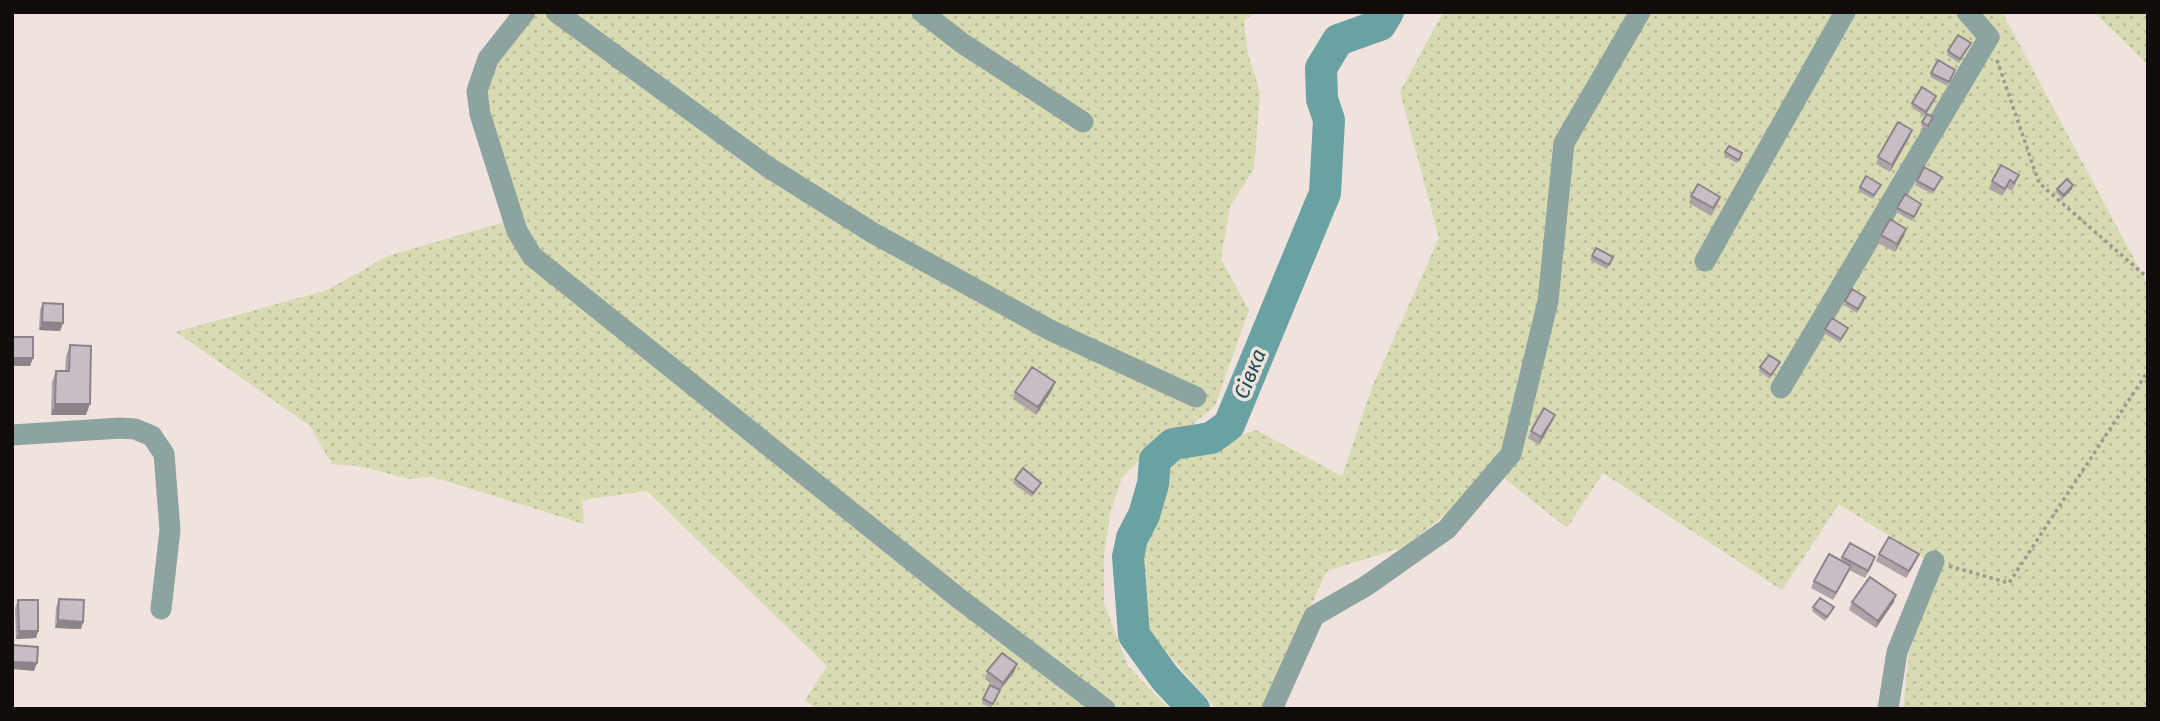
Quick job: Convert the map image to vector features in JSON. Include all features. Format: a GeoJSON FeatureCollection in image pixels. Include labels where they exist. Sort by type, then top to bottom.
{"type":"FeatureCollection","features":[{"type":"Feature","properties":{"kind":"street"},"geometry":{"type":"LineString","coordinates":[[525,12],[488,59],[477,91],[480,114],[517,231],[532,256],[961,600],[1105,709]]}},
{"type":"Feature","properties":{"kind":"street"},"geometry":{"type":"LineString","coordinates":[[556,12],[768,167],[873,233],[1052,331],[1196,397]]}},
{"type":"Feature","properties":{"kind":"street"},"geometry":{"type":"LineString","coordinates":[[922,12],[962,43],[1083,122]]}},
{"type":"Feature","properties":{"kind":"street"},"geometry":{"type":"LineString","coordinates":[[1272,709],[1314,617],[1366,586],[1447,529],[1511,454],[1549,301],[1564,143],[1640,12]]}},
{"type":"Feature","properties":{"kind":"street"},"geometry":{"type":"LineString","coordinates":[[1705,261],[1845,12]]}},
{"type":"Feature","properties":{"kind":"street"},"geometry":{"type":"LineString","coordinates":[[1781,388],[1989,37],[1966,12]]}},
{"type":"Feature","properties":{"kind":"street"},"geometry":{"type":"LineString","coordinates":[[12,435],[120,428],[135,429],[152,436],[164,454],[170,530],[161,609]]}},
{"type":"Feature","properties":{"kind":"street"},"geometry":{"type":"LineString","coordinates":[[1888,709],[1897,652],[1934,561]]}},
{"type":"Feature","properties":{"kind":"path"},"geometry":{"type":"LineString","coordinates":[[1989,37],[2039,183],[2148,278]]}},
{"type":"Feature","properties":{"kind":"path"},"geometry":{"type":"LineString","coordinates":[[1934,561],[2009,583],[2148,371]]}},
{"type":"Feature","properties":{"kind":"green space"},"geometry":{"type":"Polygon","coordinates":[[[526,12],[1255,12],[1244,21],[1248,54],[1260,92],[1254,169],[1230,206],[1221,259],[1249,310],[1215,406],[1192,425],[1155,443],[1122,478],[1110,514],[1104,554],[1104,604],[1128,666],[1169,709],[816,709],[805,700],[827,666],[647,491],[582,500],[584,524],[432,477],[409,479],[359,466],[332,464],[310,426],[176,332],[327,290],[388,256],[514,219],[480,74],[526,12]]]}},
{"type":"Feature","properties":{"kind":"green space"},"geometry":{"type":"Polygon","coordinates":[[[1443,12],[2002,12],[2148,285],[2148,709],[1903,709],[1909,653],[1938,575],[1936,566],[1839,504],[1782,590],[1603,473],[1567,528],[1490,467],[1459,504],[1404,547],[1327,571],[1263,709],[1216,709],[1143,625],[1142,539],[1171,458],[1256,430],[1342,476],[1372,387],[1439,238],[1400,92],[1443,12]]]}},
{"type":"Feature","properties":{"kind":"green space"},"geometry":{"type":"Polygon","coordinates":[[[2094,12],[2148,12],[2148,65],[2094,12]]]}},
{"type":"Feature","properties":{"kind":"building"},"geometry":{"type":"Polygon","coordinates":[[[1958,35],[1971,43],[1960,59],[1948,51],[1958,35]]]}},
{"type":"Feature","properties":{"kind":"building"},"geometry":{"type":"Polygon","coordinates":[[[1938,60],[1955,70],[1949,82],[1931,73],[1938,60]]]}},
{"type":"Feature","properties":{"kind":"building"},"geometry":{"type":"Polygon","coordinates":[[[1922,87],[1936,96],[1926,112],[1912,103],[1922,87]]]}},
{"type":"Feature","properties":{"kind":"building"},"geometry":{"type":"Polygon","coordinates":[[[1927,114],[1933,117],[1928,126],[1922,122],[1927,114]]]}},
{"type":"Feature","properties":{"kind":"building"},"geometry":{"type":"Polygon","coordinates":[[[1898,122],[1912,130],[1892,165],[1878,157],[1898,122]]]}},
{"type":"Feature","properties":{"kind":"building"},"geometry":{"type":"Polygon","coordinates":[[[1729,146],[1742,153],[1739,160],[1725,152],[1729,146]]]}},
{"type":"Feature","properties":{"kind":"building"},"geometry":{"type":"Polygon","coordinates":[[[2001,165],[2019,175],[2014,183],[2010,180],[2005,189],[1992,181],[2001,165]]]}},
{"type":"Feature","properties":{"kind":"building"},"geometry":{"type":"Polygon","coordinates":[[[1924,167],[1942,177],[1934,190],[1917,181],[1924,167]]]}},
{"type":"Feature","properties":{"kind":"building"},"geometry":{"type":"Polygon","coordinates":[[[1866,176],[1881,185],[1874,195],[1860,187],[1866,176]]]}},
{"type":"Feature","properties":{"kind":"building"},"geometry":{"type":"Polygon","coordinates":[[[2067,179],[2073,185],[2064,195],[2057,189],[2067,179]]]}},
{"type":"Feature","properties":{"kind":"building"},"geometry":{"type":"Polygon","coordinates":[[[1698,184],[1720,197],[1713,208],[1691,196],[1698,184]]]}},
{"type":"Feature","properties":{"kind":"building"},"geometry":{"type":"Polygon","coordinates":[[[1905,194],[1921,204],[1914,217],[1897,208],[1905,194]]]}},
{"type":"Feature","properties":{"kind":"building"},"geometry":{"type":"Polygon","coordinates":[[[1890,219],[1906,229],[1897,244],[1881,235],[1890,219]]]}},
{"type":"Feature","properties":{"kind":"building"},"geometry":{"type":"Polygon","coordinates":[[[1596,248],[1613,257],[1609,265],[1592,256],[1596,248]]]}},
{"type":"Feature","properties":{"kind":"building"},"geometry":{"type":"Polygon","coordinates":[[[1852,289],[1865,297],[1858,309],[1845,301],[1852,289]]]}},
{"type":"Feature","properties":{"kind":"building"},"geometry":{"type":"Polygon","coordinates":[[[43,303],[63,304],[63,323],[42,322],[43,303]]]}},
{"type":"Feature","properties":{"kind":"building"},"geometry":{"type":"Polygon","coordinates":[[[1832,318],[1848,328],[1841,339],[1825,329],[1832,318]]]}},
{"type":"Feature","properties":{"kind":"building"},"geometry":{"type":"Polygon","coordinates":[[[12,337],[33,337],[33,358],[12,358],[12,337]]]}},
{"type":"Feature","properties":{"kind":"building"},"geometry":{"type":"Polygon","coordinates":[[[70,345],[91,346],[90,404],[55,404],[56,371],[69,371],[70,345]]]}},
{"type":"Feature","properties":{"kind":"building"},"geometry":{"type":"Polygon","coordinates":[[[1769,355],[1780,362],[1771,375],[1760,367],[1769,355]]]}},
{"type":"Feature","properties":{"kind":"building"},"geometry":{"type":"Polygon","coordinates":[[[1032,367],[1055,382],[1038,407],[1015,392],[1032,367]]]}},
{"type":"Feature","properties":{"kind":"building"},"geometry":{"type":"Polygon","coordinates":[[[1544,408],[1555,415],[1541,437],[1531,431],[1544,408]]]}},
{"type":"Feature","properties":{"kind":"building"},"geometry":{"type":"Polygon","coordinates":[[[1023,468],[1041,483],[1033,493],[1015,479],[1023,468]]]}},
{"type":"Feature","properties":{"kind":"building"},"geometry":{"type":"Polygon","coordinates":[[[1889,537],[1919,554],[1909,571],[1879,554],[1889,537]]]}},
{"type":"Feature","properties":{"kind":"building"},"geometry":{"type":"Polygon","coordinates":[[[1850,543],[1875,557],[1868,571],[1842,557],[1850,543]]]}},
{"type":"Feature","properties":{"kind":"building"},"geometry":{"type":"Polygon","coordinates":[[[1829,554],[1851,566],[1836,593],[1814,581],[1829,554]]]}},
{"type":"Feature","properties":{"kind":"building"},"geometry":{"type":"Polygon","coordinates":[[[1870,577],[1896,595],[1878,621],[1852,602],[1870,577]]]}},
{"type":"Feature","properties":{"kind":"building"},"geometry":{"type":"Polygon","coordinates":[[[1820,598],[1834,607],[1827,617],[1813,607],[1820,598]]]}},
{"type":"Feature","properties":{"kind":"building"},"geometry":{"type":"Polygon","coordinates":[[[59,599],[84,600],[83,622],[58,620],[59,599]]]}},
{"type":"Feature","properties":{"kind":"building"},"geometry":{"type":"Polygon","coordinates":[[[18,600],[38,600],[38,631],[19,631],[18,600]]]}},
{"type":"Feature","properties":{"kind":"building"},"geometry":{"type":"Polygon","coordinates":[[[13,645],[38,647],[37,663],[12,662],[13,645]]]}},
{"type":"Feature","properties":{"kind":"building"},"geometry":{"type":"Polygon","coordinates":[[[1002,653],[1017,664],[1003,683],[987,671],[1002,653]]]}},
{"type":"Feature","properties":{"kind":"building"},"geometry":{"type":"Polygon","coordinates":[[[990,685],[1000,690],[993,704],[983,699],[990,685]]]}},
{"type":"Feature","properties":{"kind":"waterway","name":"Сівка"},"geometry":{"type":"LineString","coordinates":[[1194,709],[1165,678],[1134,635],[1128,557],[1132,538],[1144,515],[1153,484],[1155,460],[1173,444],[1211,438],[1229,425],[1325,193],[1329,120],[1322,99],[1321,68],[1338,40],[1380,25],[1388,12]]}}]}
